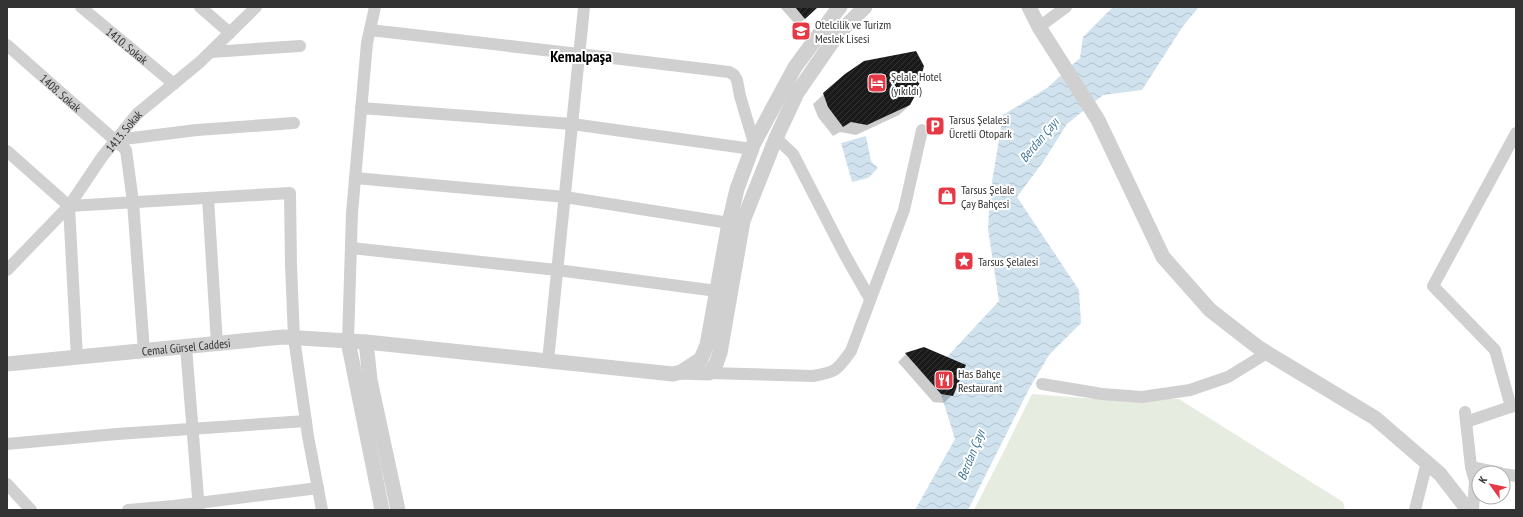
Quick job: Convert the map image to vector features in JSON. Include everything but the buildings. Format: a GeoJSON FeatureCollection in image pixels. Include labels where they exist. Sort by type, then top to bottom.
{"type":"FeatureCollection","features":[{"type":"Feature","properties":{"kind":"street","name":"1410. Sokak"},"geometry":{"type":"LineString","coordinates":[[81,7],[174,84]]}},
{"type":"Feature","properties":{"kind":"street"},"geometry":{"type":"LineString","coordinates":[[200,7],[230,32]]}},
{"type":"Feature","properties":{"kind":"street","name":"1413. Sokak"},"geometry":{"type":"LineString","coordinates":[[7,270],[69,206],[102,157],[137,114],[211,52],[256,7]]}},
{"type":"Feature","properties":{"kind":"street"},"geometry":{"type":"LineString","coordinates":[[375,7],[367,43],[352,213],[348,341],[382,510]]}},
{"type":"Feature","properties":{"kind":"street"},"geometry":{"type":"LineString","coordinates":[[548,361],[584,7]]}},
{"type":"Feature","properties":{"kind":"street"},"geometry":{"type":"LineString","coordinates":[[681,372],[700,359],[707,345],[729,223],[737,189],[753,146],[795,67],[840,7]]}},
{"type":"Feature","properties":{"kind":"street"},"geometry":{"type":"LineString","coordinates":[[710,373],[716,364],[720,353],[743,222],[776,138],[797,93],[837,35],[865,7]]}},
{"type":"Feature","properties":{"kind":"street"},"geometry":{"type":"LineString","coordinates":[[1030,7],[1039,27],[1098,120],[1164,257],[1210,310],[1267,353],[1375,418],[1440,474],[1466,509]]}},
{"type":"Feature","properties":{"kind":"street"},"geometry":{"type":"LineString","coordinates":[[1039,27],[1066,7]]}},
{"type":"Feature","properties":{"kind":"street"},"geometry":{"type":"LineString","coordinates":[[370,30],[729,72],[734,75],[737,80],[753,146]]}},
{"type":"Feature","properties":{"kind":"street","name":"1408. Sokak"},"geometry":{"type":"LineString","coordinates":[[7,45],[126,150],[133,202],[144,351]]}},
{"type":"Feature","properties":{"kind":"street"},"geometry":{"type":"LineString","coordinates":[[211,52],[300,46]]}},
{"type":"Feature","properties":{"kind":"street"},"geometry":{"type":"LineString","coordinates":[[361,108],[572,124],[753,146]]}},
{"type":"Feature","properties":{"kind":"street"},"geometry":{"type":"LineString","coordinates":[[116,140],[197,130],[294,123]]}},
{"type":"Feature","properties":{"kind":"street"},"geometry":{"type":"LineString","coordinates":[[710,373],[813,376],[825,374],[838,369],[851,351],[904,210],[922,130]]}},
{"type":"Feature","properties":{"kind":"street"},"geometry":{"type":"LineString","coordinates":[[1471,468],[1465,417],[1513,406],[1495,350],[1433,286],[1516,133]]}},
{"type":"Feature","properties":{"kind":"street"},"geometry":{"type":"LineString","coordinates":[[776,138],[793,154],[845,255],[870,299]]}},
{"type":"Feature","properties":{"kind":"street"},"geometry":{"type":"LineString","coordinates":[[7,151],[69,206],[290,193],[294,338],[306,421],[322,510]]}},
{"type":"Feature","properties":{"kind":"street"},"geometry":{"type":"LineString","coordinates":[[355,178],[565,196],[729,223]]}},
{"type":"Feature","properties":{"kind":"street"},"geometry":{"type":"LineString","coordinates":[[208,198],[217,344]]}},
{"type":"Feature","properties":{"kind":"street"},"geometry":{"type":"LineString","coordinates":[[69,206],[77,358]]}},
{"type":"Feature","properties":{"kind":"street"},"geometry":{"type":"LineString","coordinates":[[351,248],[557,270],[717,290]]}},
{"type":"Feature","properties":{"kind":"street","name":"Cemal Gürsel Caddesi"},"geometry":{"type":"LineString","coordinates":[[7,364],[283,337],[366,342],[672,374],[681,372],[710,373]]}},
{"type":"Feature","properties":{"kind":"street"},"geometry":{"type":"LineString","coordinates":[[366,342],[370,380],[398,510]]}},
{"type":"Feature","properties":{"kind":"street"},"geometry":{"type":"LineString","coordinates":[[186,347],[198,507]]}},
{"type":"Feature","properties":{"kind":"street"},"geometry":{"type":"LineString","coordinates":[[1042,384],[1102,394],[1142,397],[1190,390],[1228,377],[1267,353]]}},
{"type":"Feature","properties":{"kind":"street"},"geometry":{"type":"LineString","coordinates":[[7,444],[117,434],[306,421]]}},
{"type":"Feature","properties":{"kind":"street"},"geometry":{"type":"LineString","coordinates":[[1415,510],[1426,462]]}},
{"type":"Feature","properties":{"kind":"street"},"geometry":{"type":"LineString","coordinates":[[7,484],[31,510]]}},
{"type":"Feature","properties":{"kind":"street"},"geometry":{"type":"LineString","coordinates":[[128,510],[198,507],[318,488]]}},
{"type":"Feature","properties":{"kind":"street"},"geometry":{"type":"LineString","coordinates":[[1466,509],[1471,493]]}},
{"type":"Feature","properties":{"kind":"shaded area"},"geometry":{"type":"Polygon","coordinates":[[[1032,394],[1096,399],[1179,399],[1343,502],[1345,510],[974,510],[1032,394]]]}},
{"type":"Feature","properties":{"kind":"water","name":"Berdan Çayı"},"geometry":{"type":"Polygon","coordinates":[[[1113,7],[1199,7],[1183,26],[1142,90],[1103,95],[1067,124],[1043,162],[1017,197],[1079,290],[1081,323],[1049,355],[1029,389],[968,510],[915,510],[955,439],[941,394],[953,396],[947,357],[999,301],[988,229],[990,194],[1003,115],[1047,88],[1080,58],[1083,37],[1113,7]]]}},
{"type":"Feature","properties":{"kind":"water"},"geometry":{"type":"Polygon","coordinates":[[[866,136],[871,161],[878,168],[868,178],[852,182],[841,143],[866,136]]]}},
{"type":"Feature","properties":{"kind":"place","name":"Otelcilik ve Turizm Meslek Lisesi"},"geometry":{"type":"Point","coordinates":[801,31]}},
{"type":"Feature","properties":{"kind":"place","name":"Şelale Hotel (yıkıldı)"},"geometry":{"type":"Point","coordinates":[877,83]}},
{"type":"Feature","properties":{"kind":"place","name":"Tarsus Şelalesi Ücretli Otopark"},"geometry":{"type":"Point","coordinates":[935,126]}},
{"type":"Feature","properties":{"kind":"place","name":"Tarsus Şelale Çay Bahçesi"},"geometry":{"type":"Point","coordinates":[947,196]}},
{"type":"Feature","properties":{"kind":"place","name":"Tarsus Şelalesi"},"geometry":{"type":"Point","coordinates":[964,261]}},
{"type":"Feature","properties":{"kind":"place","name":"Has Bahçe Restaurant"},"geometry":{"type":"Point","coordinates":[944,380]}},
{"type":"Feature","properties":{"kind":"district","name":"Kemalpaşa"},"geometry":{"type":"Point","coordinates":[581,56]}}]}
